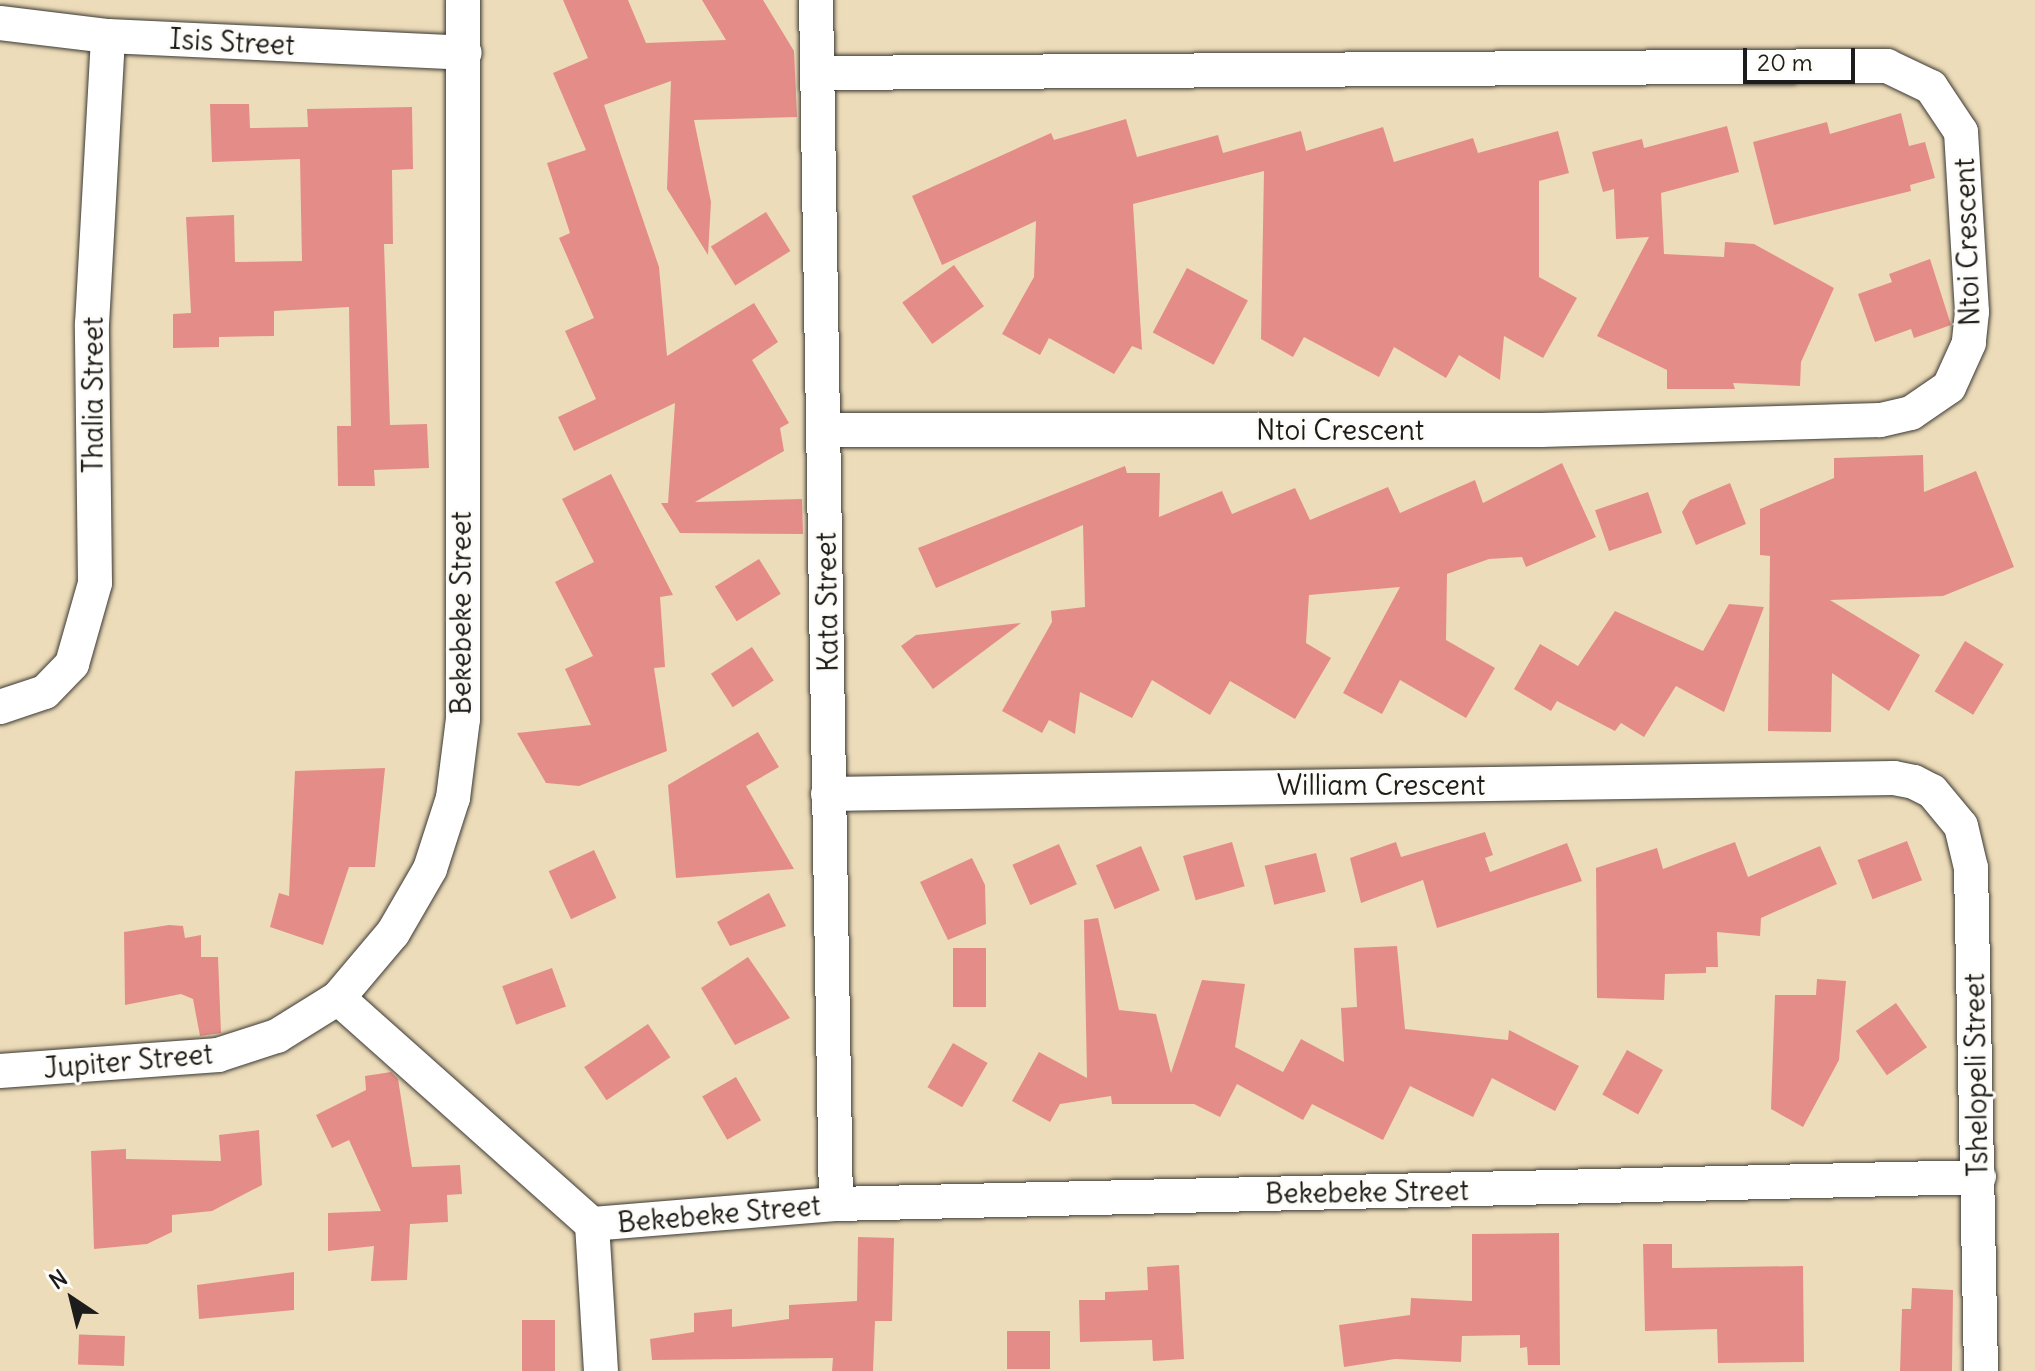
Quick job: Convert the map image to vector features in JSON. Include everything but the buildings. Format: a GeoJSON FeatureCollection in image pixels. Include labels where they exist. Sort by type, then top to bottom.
{"type":"FeatureCollection","features":[{"type":"Feature","properties":{"kind":"street","name":"Bekebeke Street"},"geometry":{"type":"LineString","coordinates":[[463,0],[460,410],[463,719],[455,785],[430,869],[393,933],[338,998],[592,1224],[836,1204],[1979,1177]]}},
{"type":"Feature","properties":{"kind":"street","name":"Kata Street"},"geometry":{"type":"LineString","coordinates":[[816,0],[836,1204]]}},
{"type":"Feature","properties":{"kind":"street","name":"Isis Street"},"geometry":{"type":"LineString","coordinates":[[0,23],[108,36],[465,53]]}},
{"type":"Feature","properties":{"kind":"street","name":"Thalia Street"},"geometry":{"type":"LineString","coordinates":[[0,707],[45,692],[72,664],[95,583],[92,324],[108,36]]}},
{"type":"Feature","properties":{"kind":"street","name":"Ntoi Crescent"},"geometry":{"type":"LineString","coordinates":[[818,73],[1887,66],[1931,87],[1961,132],[1972,312],[1969,343],[1949,387],[1911,413],[1880,420],[1541,430],[825,430]]}},
{"type":"Feature","properties":{"kind":"street","name":"William Crescent"},"geometry":{"type":"LineString","coordinates":[[828,794],[1894,778],[1932,791]]}},
{"type":"Feature","properties":{"kind":"street","name":"Tshelopeli Street"},"geometry":{"type":"LineString","coordinates":[[1932,791],[1961,826],[1971,868],[1981,1371]]}},
{"type":"Feature","properties":{"kind":"street","name":"Jupiter Street"},"geometry":{"type":"LineString","coordinates":[[0,1071],[218,1055],[277,1036],[338,998]]}},
{"type":"Feature","properties":{"kind":"street"},"geometry":{"type":"LineString","coordinates":[[592,1224],[601,1371]]}}]}
